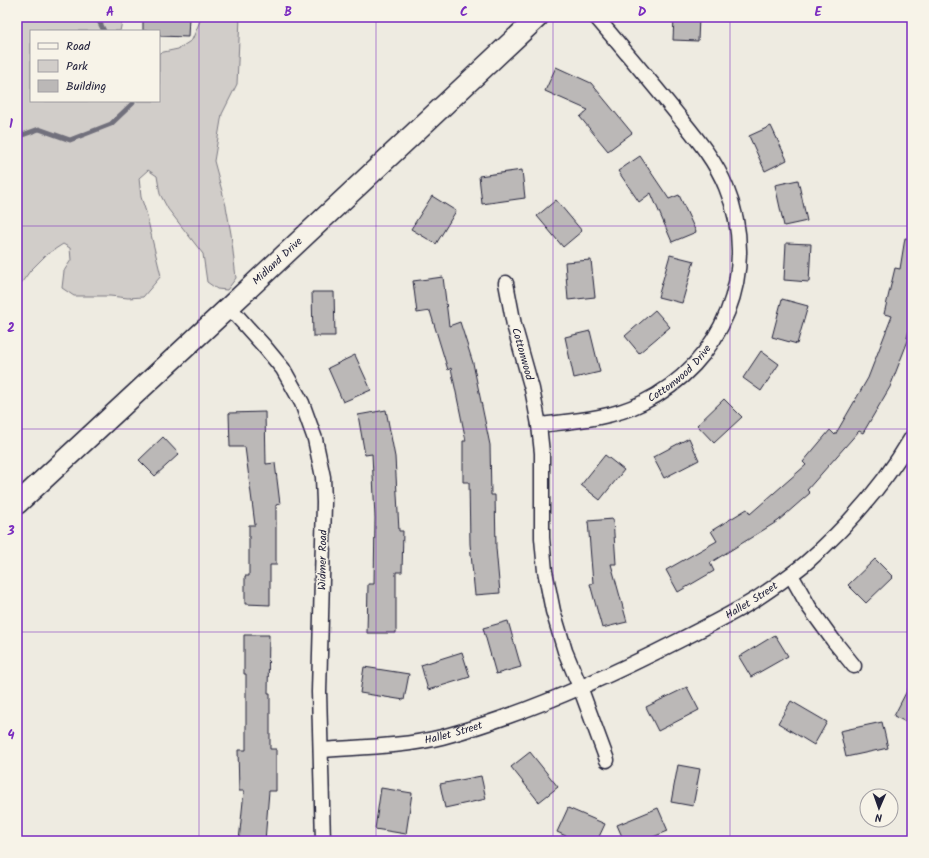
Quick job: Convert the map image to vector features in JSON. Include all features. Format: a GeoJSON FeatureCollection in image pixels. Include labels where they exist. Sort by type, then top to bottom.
{"type":"FeatureCollection","features":[{"type":"Feature","properties":{"kind":"street","name":"Midland Drive"},"geometry":{"type":"LineString","coordinates":[[17,504],[538,17]]}},
{"type":"Feature","properties":{"kind":"street","name":"Cottonwood Drive"},"geometry":{"type":"LineString","coordinates":[[539,425],[598,418],[626,410],[642,404],[674,384],[688,372],[710,346],[726,316],[736,284],[739,251],[736,218],[730,197],[719,171],[700,144],[649,79],[596,17]]}},
{"type":"Feature","properties":{"kind":"street","name":"Cottonwood"},"geometry":{"type":"LineString","coordinates":[[506,283],[514,325],[532,389],[539,425]]}},
{"type":"Feature","properties":{"kind":"street","name":"Widmer Road"},"geometry":{"type":"LineString","coordinates":[[229,307],[264,346],[282,369],[302,403],[315,439],[323,477],[324,503],[319,692],[323,841]]}},
{"type":"Feature","properties":{"kind":"street"},"geometry":{"type":"LineString","coordinates":[[539,425],[542,453],[542,538],[545,571],[553,611],[565,651],[607,760]]}},
{"type":"Feature","properties":{"kind":"street","name":"Hallet Street"},"geometry":{"type":"LineString","coordinates":[[321,750],[395,745],[441,737],[498,719],[546,702],[638,662],[703,629],[757,599],[806,563],[846,525],[878,488],[912,438]]}},
{"type":"Feature","properties":{"kind":"street"},"geometry":{"type":"LineString","coordinates":[[791,574],[809,607],[854,666]]}},
{"type":"Feature","properties":{"kind":"green space"},"geometry":{"type":"Polygon","coordinates":[[[17,17],[123,17],[120,30],[30,30],[30,102],[160,102],[160,53],[178,49],[192,40],[201,17],[240,17],[237,84],[222,114],[214,161],[226,206],[236,278],[227,290],[217,289],[207,282],[203,254],[168,209],[160,194],[157,176],[148,170],[139,178],[141,197],[161,276],[143,297],[128,298],[110,296],[74,296],[62,288],[64,271],[71,260],[70,248],[63,244],[46,255],[30,271],[17,289],[17,17]]]}},
{"type":"Feature","properties":{"kind":"building"},"geometry":{"type":"Polygon","coordinates":[[[143,17],[189,17],[188,37],[160,36],[160,30],[143,30],[143,17]]]}},
{"type":"Feature","properties":{"kind":"building"},"geometry":{"type":"Polygon","coordinates":[[[674,17],[699,17],[698,41],[673,40],[674,17]]]}},
{"type":"Feature","properties":{"kind":"building"},"geometry":{"type":"Polygon","coordinates":[[[556,67],[591,83],[632,133],[608,151],[580,117],[588,110],[545,91],[556,67]]]}},
{"type":"Feature","properties":{"kind":"building"},"geometry":{"type":"Polygon","coordinates":[[[771,126],[787,160],[765,171],[749,136],[771,126]]]}},
{"type":"Feature","properties":{"kind":"building"},"geometry":{"type":"Polygon","coordinates":[[[640,156],[669,199],[679,195],[696,232],[672,242],[651,193],[639,202],[618,171],[640,156]]]}},
{"type":"Feature","properties":{"kind":"building"},"geometry":{"type":"Polygon","coordinates":[[[522,170],[525,198],[482,204],[479,176],[522,170]]]}},
{"type":"Feature","properties":{"kind":"building"},"geometry":{"type":"Polygon","coordinates":[[[798,180],[807,221],[784,226],[775,185],[798,180]]]}},
{"type":"Feature","properties":{"kind":"building"},"geometry":{"type":"Polygon","coordinates":[[[432,196],[456,211],[436,244],[411,229],[432,196]]]}},
{"type":"Feature","properties":{"kind":"building"},"geometry":{"type":"Polygon","coordinates":[[[556,200],[582,231],[563,247],[537,216],[556,200]]]}},
{"type":"Feature","properties":{"kind":"building"},"geometry":{"type":"Polygon","coordinates":[[[905,238],[912,239],[912,318],[907,338],[909,338],[890,387],[863,433],[859,431],[807,490],[810,493],[778,521],[710,563],[714,571],[678,592],[666,570],[717,541],[711,531],[747,509],[750,514],[806,465],[803,462],[830,430],[835,435],[868,378],[892,316],[884,314],[895,268],[900,269],[905,238]]]}},
{"type":"Feature","properties":{"kind":"building"},"geometry":{"type":"Polygon","coordinates":[[[786,243],[811,244],[809,282],[784,280],[786,243]]]}},
{"type":"Feature","properties":{"kind":"building"},"geometry":{"type":"Polygon","coordinates":[[[670,255],[694,261],[682,303],[658,297],[670,255]]]}},
{"type":"Feature","properties":{"kind":"building"},"geometry":{"type":"Polygon","coordinates":[[[591,260],[595,297],[568,300],[565,262],[591,260]]]}},
{"type":"Feature","properties":{"kind":"building"},"geometry":{"type":"Polygon","coordinates":[[[443,277],[449,326],[460,322],[473,363],[490,445],[491,495],[495,495],[496,548],[500,593],[475,595],[470,544],[469,482],[463,482],[463,441],[466,441],[451,368],[448,370],[430,311],[417,313],[413,281],[443,277]]]}},
{"type":"Feature","properties":{"kind":"building"},"geometry":{"type":"Polygon","coordinates":[[[312,292],[334,292],[335,336],[313,336],[312,292]]]}},
{"type":"Feature","properties":{"kind":"building"},"geometry":{"type":"Polygon","coordinates":[[[782,299],[808,306],[797,344],[772,337],[782,299]]]}},
{"type":"Feature","properties":{"kind":"building"},"geometry":{"type":"Polygon","coordinates":[[[655,310],[670,327],[639,353],[625,336],[655,310]]]}},
{"type":"Feature","properties":{"kind":"building"},"geometry":{"type":"Polygon","coordinates":[[[590,331],[600,372],[574,378],[565,337],[590,331]]]}},
{"type":"Feature","properties":{"kind":"building"},"geometry":{"type":"Polygon","coordinates":[[[761,351],[779,364],[761,391],[743,378],[761,351]]]}},
{"type":"Feature","properties":{"kind":"building"},"geometry":{"type":"Polygon","coordinates":[[[355,355],[371,390],[343,402],[328,368],[355,355]]]}},
{"type":"Feature","properties":{"kind":"building"},"geometry":{"type":"Polygon","coordinates":[[[724,399],[742,417],[714,443],[697,425],[724,399]]]}},
{"type":"Feature","properties":{"kind":"building"},"geometry":{"type":"Polygon","coordinates":[[[386,410],[395,457],[399,531],[403,531],[402,572],[396,572],[396,633],[367,633],[368,584],[374,584],[375,518],[372,454],[365,455],[358,415],[386,410]]]}},
{"type":"Feature","properties":{"kind":"building"},"geometry":{"type":"Polygon","coordinates":[[[265,412],[266,464],[275,463],[280,504],[276,505],[276,565],[270,565],[270,605],[245,604],[245,576],[249,576],[249,525],[255,525],[245,447],[230,447],[229,413],[265,412]]]}},
{"type":"Feature","properties":{"kind":"building"},"geometry":{"type":"Polygon","coordinates":[[[163,437],[179,454],[155,476],[139,460],[163,437]]]}},
{"type":"Feature","properties":{"kind":"building"},"geometry":{"type":"Polygon","coordinates":[[[689,438],[699,460],[664,478],[653,457],[689,438]]]}},
{"type":"Feature","properties":{"kind":"building"},"geometry":{"type":"Polygon","coordinates":[[[605,455],[624,470],[600,500],[581,485],[605,455]]]}},
{"type":"Feature","properties":{"kind":"building"},"geometry":{"type":"Polygon","coordinates":[[[613,519],[616,564],[611,564],[627,622],[602,628],[590,584],[593,583],[588,521],[613,519]]]}},
{"type":"Feature","properties":{"kind":"building"},"geometry":{"type":"Polygon","coordinates":[[[875,559],[893,577],[866,603],[848,585],[875,559]]]}},
{"type":"Feature","properties":{"kind":"building"},"geometry":{"type":"Polygon","coordinates":[[[508,621],[521,667],[496,674],[483,628],[508,621]]]}},
{"type":"Feature","properties":{"kind":"building"},"geometry":{"type":"Polygon","coordinates":[[[244,635],[269,635],[268,693],[270,693],[270,749],[276,749],[276,791],[269,791],[265,841],[239,841],[244,791],[239,791],[238,750],[246,750],[246,674],[244,674],[244,635]]]}},
{"type":"Feature","properties":{"kind":"building"},"geometry":{"type":"Polygon","coordinates":[[[775,635],[788,656],[751,677],[739,657],[775,635]]]}},
{"type":"Feature","properties":{"kind":"building"},"geometry":{"type":"Polygon","coordinates":[[[462,652],[470,677],[428,690],[421,665],[462,652]]]}},
{"type":"Feature","properties":{"kind":"building"},"geometry":{"type":"Polygon","coordinates":[[[364,667],[409,674],[404,700],[360,693],[364,667]]]}},
{"type":"Feature","properties":{"kind":"building"},"geometry":{"type":"Polygon","coordinates":[[[912,681],[912,725],[894,716],[912,681]]]}},
{"type":"Feature","properties":{"kind":"building"},"geometry":{"type":"Polygon","coordinates":[[[687,687],[699,710],[658,731],[646,707],[687,687]]]}},
{"type":"Feature","properties":{"kind":"building"},"geometry":{"type":"Polygon","coordinates":[[[791,701],[827,722],[814,745],[778,723],[791,701]]]}},
{"type":"Feature","properties":{"kind":"building"},"geometry":{"type":"Polygon","coordinates":[[[882,722],[888,748],[846,757],[840,731],[882,722]]]}},
{"type":"Feature","properties":{"kind":"building"},"geometry":{"type":"Polygon","coordinates":[[[530,752],[558,787],[539,802],[511,767],[530,752]]]}},
{"type":"Feature","properties":{"kind":"building"},"geometry":{"type":"Polygon","coordinates":[[[678,765],[700,769],[693,806],[671,802],[678,765]]]}},
{"type":"Feature","properties":{"kind":"building"},"geometry":{"type":"Polygon","coordinates":[[[481,776],[486,799],[445,808],[440,784],[481,776]]]}},
{"type":"Feature","properties":{"kind":"building"},"geometry":{"type":"Polygon","coordinates":[[[381,788],[412,793],[406,834],[375,829],[381,788]]]}},
{"type":"Feature","properties":{"kind":"building"},"geometry":{"type":"Polygon","coordinates":[[[568,808],[605,824],[597,841],[577,841],[557,832],[568,808]]]}},
{"type":"Feature","properties":{"kind":"building"},"geometry":{"type":"Polygon","coordinates":[[[658,808],[668,831],[643,841],[624,841],[617,825],[658,808]]]}},
{"type":"Feature","properties":{"kind":"waterway"},"geometry":{"type":"LineString","coordinates":[[97,17],[104,30]]}},
{"type":"Feature","properties":{"kind":"waterway"},"geometry":{"type":"LineString","coordinates":[[17,137],[39,129],[70,140],[111,124],[132,102]]}}]}
